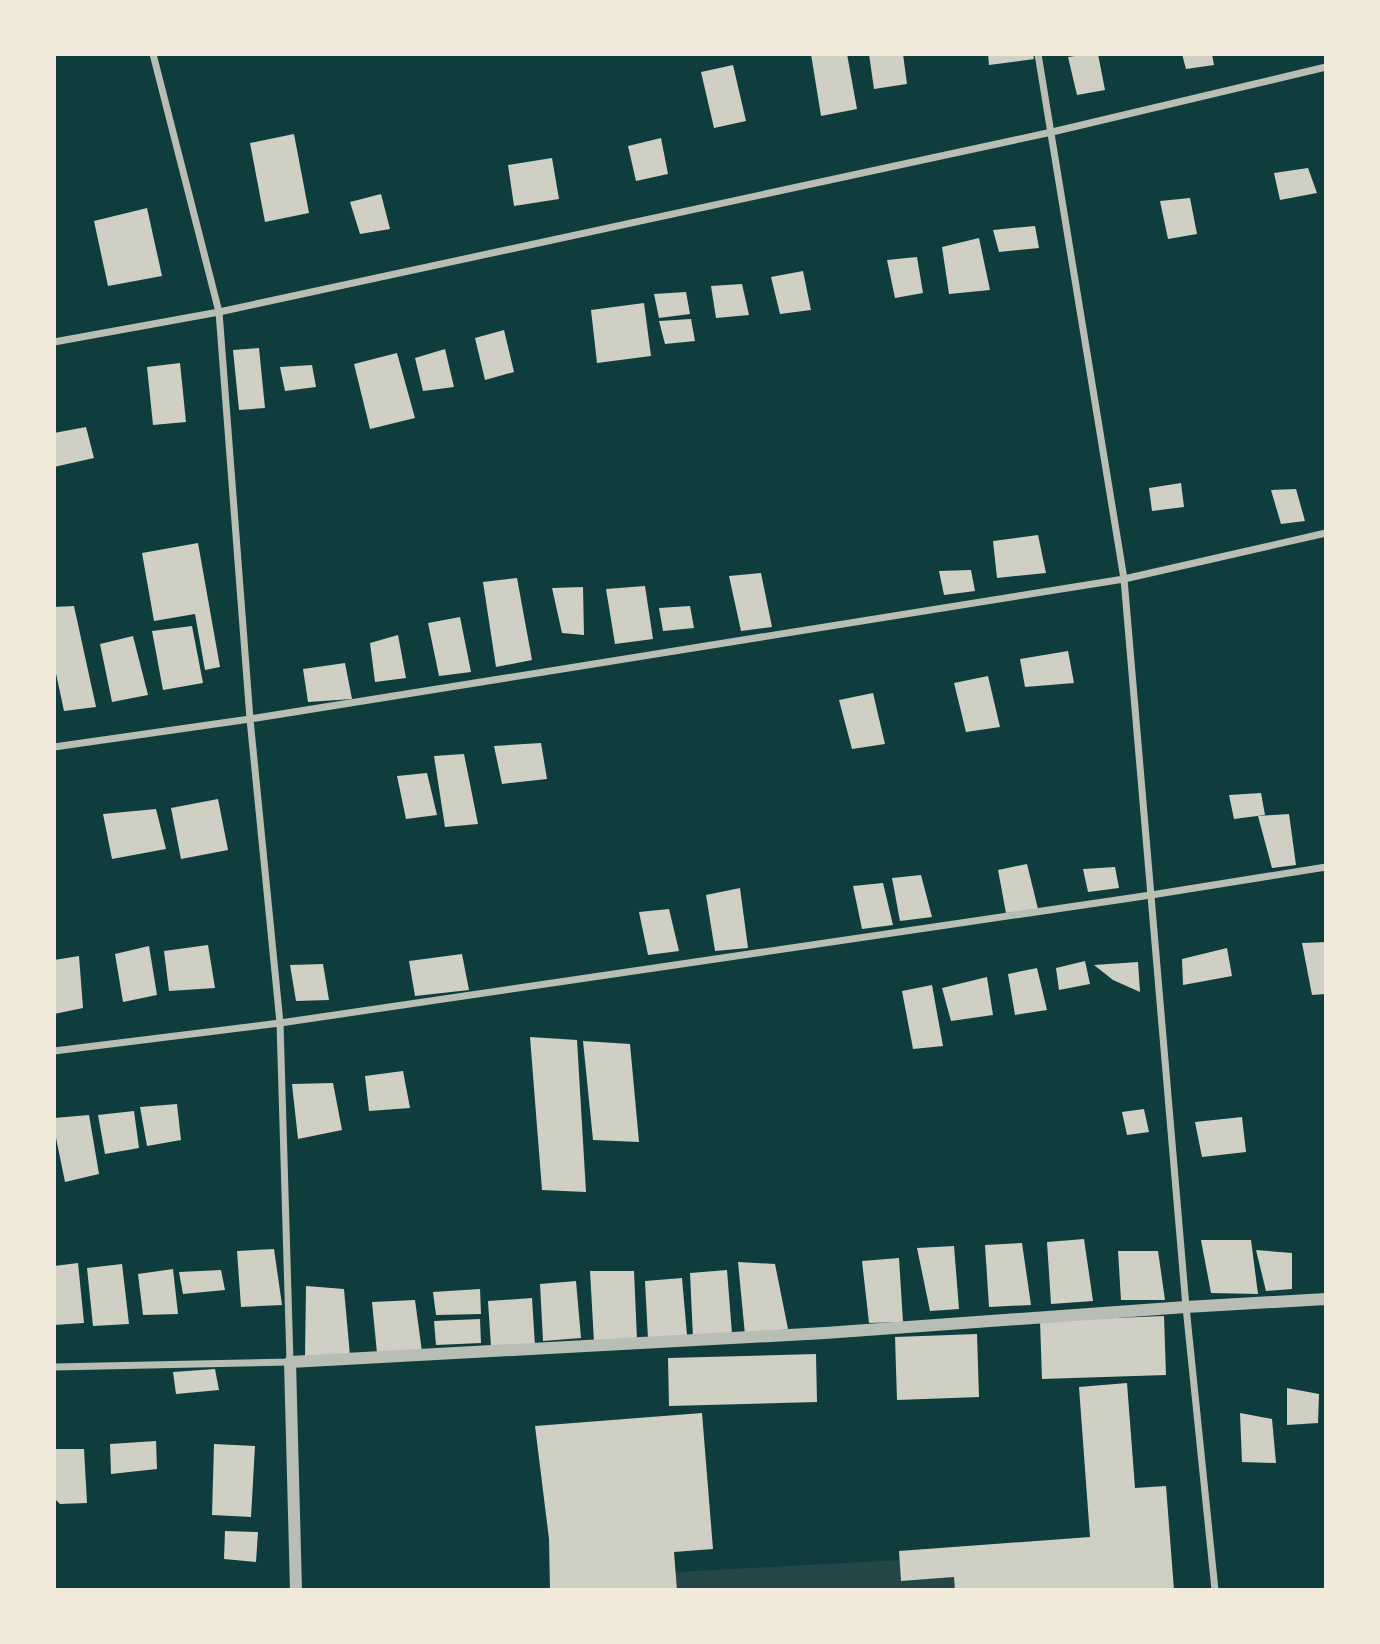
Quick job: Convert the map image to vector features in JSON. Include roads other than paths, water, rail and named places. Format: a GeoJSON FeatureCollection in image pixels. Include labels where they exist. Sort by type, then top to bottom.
{"type":"FeatureCollection","features":[{"type":"Feature","properties":{"kind":"street"},"geometry":{"type":"LineString","coordinates":[[153,54],[219,313],[250,719],[280,1023],[296,1590]]}},
{"type":"Feature","properties":{"kind":"street"},"geometry":{"type":"LineString","coordinates":[[1038,54],[1124,579],[1186,1307],[1215,1590]]}},
{"type":"Feature","properties":{"kind":"street"},"geometry":{"type":"LineString","coordinates":[[54,342],[219,313],[1052,132],[1326,67]]}},
{"type":"Feature","properties":{"kind":"street"},"geometry":{"type":"LineString","coordinates":[[54,747],[250,719],[1124,579],[1326,533]]}},
{"type":"Feature","properties":{"kind":"street"},"geometry":{"type":"LineString","coordinates":[[54,1051],[280,1023],[1326,867]]}},
{"type":"Feature","properties":{"kind":"street"},"geometry":{"type":"LineString","coordinates":[[54,1367],[290,1362],[825,1333],[1326,1299]]}}]}
